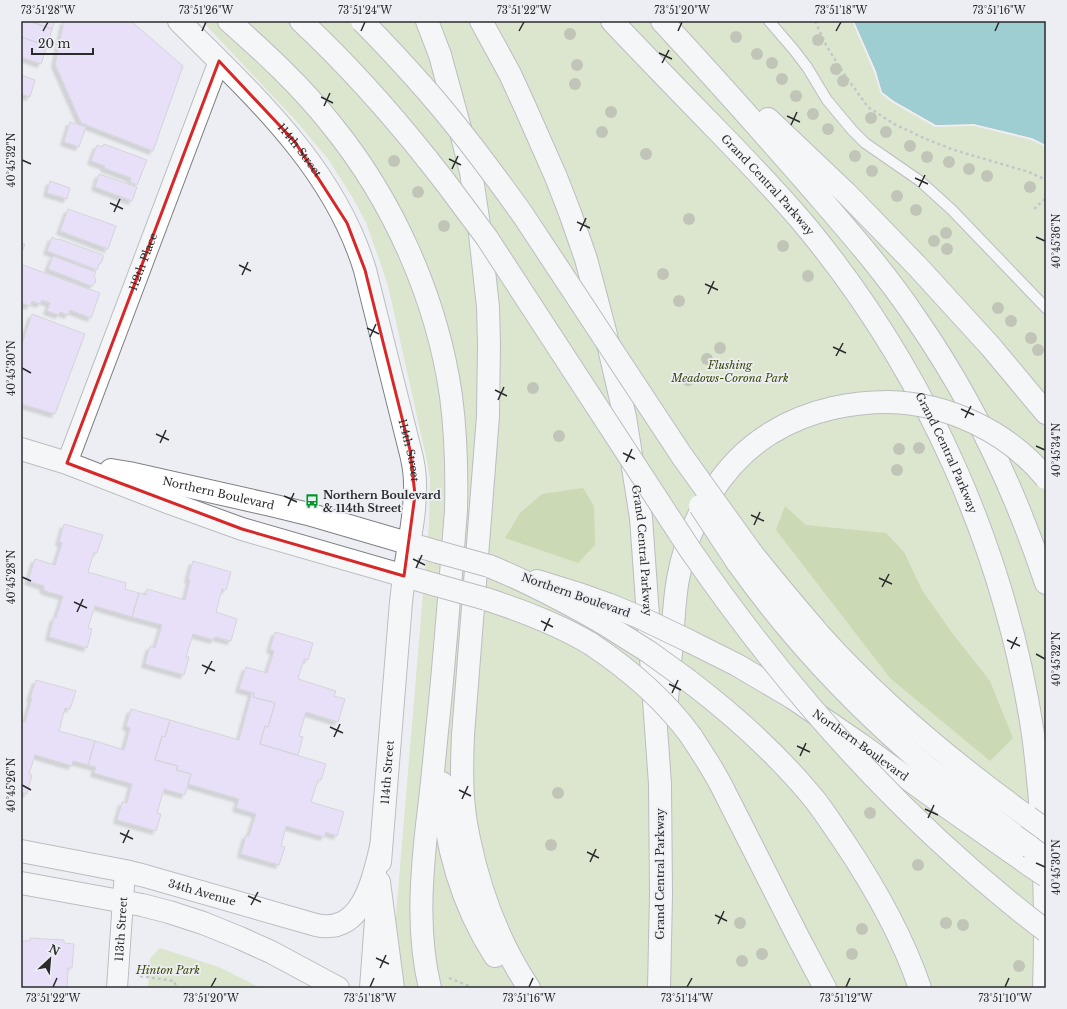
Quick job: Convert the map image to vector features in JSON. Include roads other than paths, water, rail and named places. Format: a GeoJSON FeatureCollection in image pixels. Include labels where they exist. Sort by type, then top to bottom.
{"type":"FeatureCollection","features":[{"type":"Feature","properties":{"kind":"main road","name":"114th Street"},"geometry":{"type":"LineString","coordinates":[[179,21],[263,105],[308,159],[335,200],[358,247],[366,270],[412,460],[415,495],[401,602],[371,988]]}},
{"type":"Feature","properties":{"kind":"main road"},"geometry":{"type":"LineString","coordinates":[[229,21],[266,55],[332,124],[374,186],[396,225],[415,268],[428,304],[443,359],[450,394],[455,432],[456,510],[443,682],[424,855],[421,896],[423,944],[426,970],[437,982]]}},
{"type":"Feature","properties":{"kind":"main road"},"geometry":{"type":"LineString","coordinates":[[301,21],[372,94],[412,140],[487,238],[714,585],[755,640],[802,698],[852,754],[887,790],[962,861],[1046,931]]}},
{"type":"Feature","properties":{"kind":"main road"},"geometry":{"type":"LineString","coordinates":[[362,21],[404,64],[429,93],[476,151],[523,215],[682,456],[744,557],[756,588],[796,637],[842,688],[907,750],[958,791],[1038,862]]}},
{"type":"Feature","properties":{"kind":"main road"},"geometry":{"type":"LineString","coordinates":[[427,21],[440,55],[471,172],[479,224],[488,307],[490,344],[488,416],[463,735],[462,773],[464,809],[475,865],[486,900],[507,951],[529,988]]}},
{"type":"Feature","properties":{"kind":"main road","name":"Grand Central Parkway"},"geometry":{"type":"LineString","coordinates":[[481,21],[510,74],[523,102],[570,213],[586,260],[624,417],[641,518],[660,784],[661,895],[659,988]]}},
{"type":"Feature","properties":{"kind":"main road","name":"Grand Central Parkway"},"geometry":{"type":"LineString","coordinates":[[612,21],[759,174],[797,216],[828,255],[865,305],[895,352],[933,420],[955,468],[978,524],[1000,589],[1019,661],[1033,734],[1038,778],[1044,871],[1044,988]]}},
{"type":"Feature","properties":{"kind":"main road"},"geometry":{"type":"LineString","coordinates":[[663,21],[838,185],[1046,395]]}},
{"type":"Feature","properties":{"kind":"main road"},"geometry":{"type":"LineString","coordinates":[[663,21],[738,104],[873,260],[917,320],[957,383],[992,449],[1023,517],[1046,583]]}},
{"type":"Feature","properties":{"kind":"main road"},"geometry":{"type":"LineString","coordinates":[[918,267],[996,352],[1046,413]]}},
{"type":"Feature","properties":{"kind":"main road"},"geometry":{"type":"LineString","coordinates":[[660,784],[676,590],[685,550],[698,517],[724,475],[737,460],[753,446],[770,433],[811,414],[855,404],[889,402],[937,409],[977,424],[997,435],[1020,452],[1046,478]]}},
{"type":"Feature","properties":{"kind":"main road","name":"Northern Boulevard"},"geometry":{"type":"LineString","coordinates":[[21,449],[67,463],[242,529],[486,599],[539,618],[574,634],[591,644],[628,670],[656,695],[691,736],[720,783],[825,988]]}},
{"type":"Feature","properties":{"kind":"main road","name":"Northern Boulevard"},"geometry":{"type":"LineString","coordinates":[[67,463],[129,473],[237,496],[308,514],[489,566],[551,594],[606,614],[639,617],[689,640],[737,665],[793,698],[953,811],[1038,862]]}},
{"type":"Feature","properties":{"kind":"main road"},"geometry":{"type":"LineString","coordinates":[[744,557],[795,606],[820,635],[869,685],[920,732],[954,761],[1046,830]]}},
{"type":"Feature","properties":{"kind":"main road"},"geometry":{"type":"LineString","coordinates":[[606,614],[649,652],[690,681],[755,737],[789,771],[815,801],[858,861],[878,895],[912,966],[920,988]]}},
{"type":"Feature","properties":{"kind":"main road"},"geometry":{"type":"LineString","coordinates":[[443,682],[441,758],[442,792],[451,852],[461,886],[477,922],[502,967],[518,988]]}},
{"type":"Feature","properties":{"kind":"main road","name":"34th Avenue"},"geometry":{"type":"LineString","coordinates":[[21,851],[125,871],[316,925],[331,927],[340,924],[352,916],[362,903],[374,874],[381,847]]}},
{"type":"Feature","properties":{"kind":"main road"},"geometry":{"type":"LineString","coordinates":[[379,882],[393,988]]}},
{"type":"Feature","properties":{"kind":"main road"},"geometry":{"type":"LineString","coordinates":[[21,883],[142,905],[169,912],[228,933],[271,952],[338,988]]}},
{"type":"Feature","properties":{"kind":"street","name":"112th Place"},"geometry":{"type":"LineString","coordinates":[[67,463],[219,61]]}},
{"type":"Feature","properties":{"kind":"street","name":"113th Street"},"geometry":{"type":"LineString","coordinates":[[117,988],[125,871]]}},
{"type":"Feature","properties":{"kind":"lane"},"geometry":{"type":"LineString","coordinates":[[769,21],[807,67],[827,100],[852,130],[865,143],[920,181],[936,195],[1046,308]]}},
{"type":"Feature","properties":{"kind":"water"},"geometry":{"type":"Polygon","coordinates":[[[854,21],[1046,21],[1046,145],[1032,138],[974,124],[936,125],[894,101],[882,93],[876,71],[854,21]]]}},
{"type":"Feature","properties":{"kind":"place","name":"Northern Boulevard & 114th Street"},"geometry":{"type":"Point","coordinates":[312,501]}},
{"type":"Feature","properties":{"kind":"park label","name":"Flushing Meadows-Corona Park"},"geometry":{"type":"Point","coordinates":[730,371]}},
{"type":"Feature","properties":{"kind":"park label","name":"Hinton Park"},"geometry":{"type":"Point","coordinates":[168,970]}}]}
